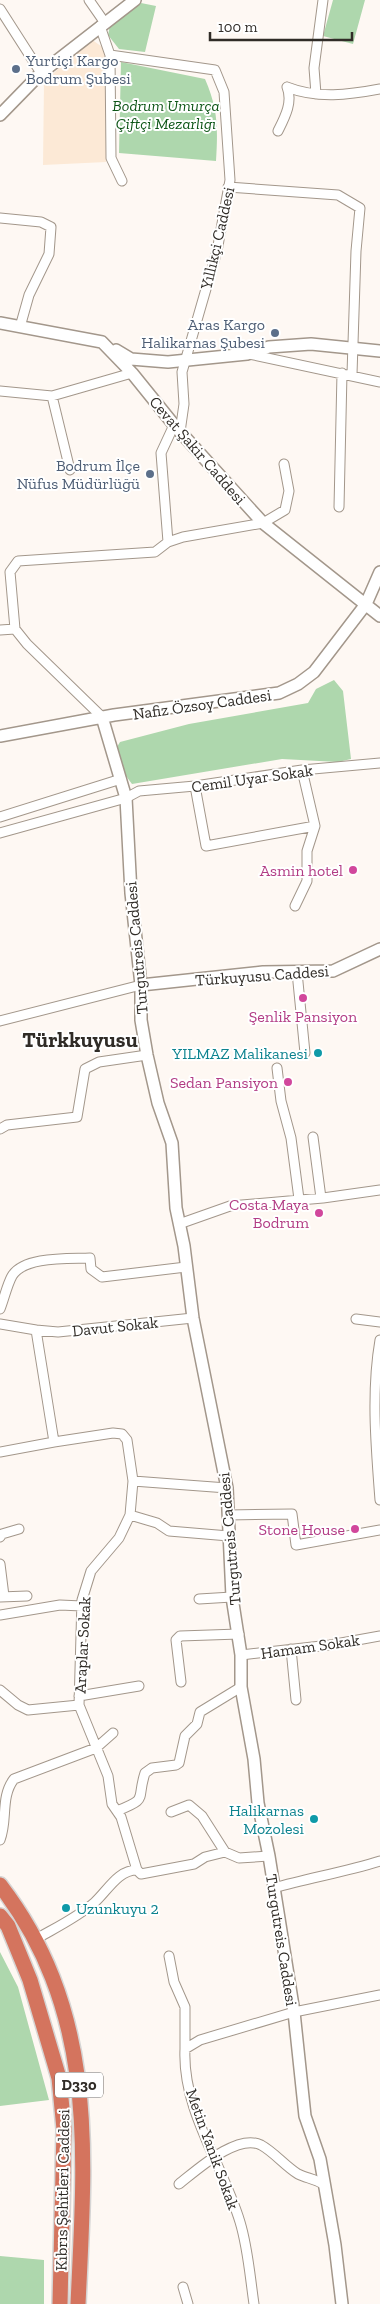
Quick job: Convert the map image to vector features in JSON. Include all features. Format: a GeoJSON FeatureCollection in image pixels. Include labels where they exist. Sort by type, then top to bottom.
{"type":"FeatureCollection","features":[{"type":"Feature","properties":{"kind":"highway","name":"Kıbrıs Şehitleri Caddesi"},"geometry":{"type":"LineString","coordinates":[[0,1885],[21,1912],[52,1974],[63,2008],[79,2078],[82,2117],[83,2198],[78,2304]]}},
{"type":"Feature","properties":{"kind":"highway","name":"Kıbrıs Şehitleri Caddesi"},"geometry":{"type":"LineString","coordinates":[[0,1916],[8,1926],[30,1980],[59,2078],[64,2129],[60,2304]]}},
{"type":"Feature","properties":{"kind":"main road"},"geometry":{"type":"LineString","coordinates":[[0,115],[41,73],[135,0]]}},
{"type":"Feature","properties":{"kind":"main road"},"geometry":{"type":"LineString","coordinates":[[0,324],[102,342],[131,359],[184,362],[247,354],[269,347],[311,344],[380,351]]}},
{"type":"Feature","properties":{"kind":"main road","name":"Cevat Şakir Caddesi"},"geometry":{"type":"LineString","coordinates":[[102,342],[132,373],[177,429],[263,523],[380,616]]}},
{"type":"Feature","properties":{"kind":"main road","name":"Nafiz Özsoy Caddesi"},"geometry":{"type":"LineString","coordinates":[[0,736],[102,717],[279,693],[298,684],[314,672],[366,604],[380,572]]}},
{"type":"Feature","properties":{"kind":"main road","name":"Turgutreis Caddesi"},"geometry":{"type":"LineString","coordinates":[[102,717],[126,798],[131,893],[141,985],[141,1020],[146,1055],[158,1103],[172,1143],[176,1208],[193,1318],[227,1488],[232,1597],[239,1634],[242,1687],[254,1759],[258,1803],[269,1856],[294,2012],[305,2116],[320,2159],[335,2245],[342,2304]]}},
{"type":"Feature","properties":{"kind":"main road","name":"Türkuyusu Caddesi"},"geometry":{"type":"LineString","coordinates":[[141,985],[263,972],[333,971],[380,949]]}},
{"type":"Feature","properties":{"kind":"street"},"geometry":{"type":"LineString","coordinates":[[89,0],[102,24],[110,55],[111,158],[122,181]]}},
{"type":"Feature","properties":{"kind":"street"},"geometry":{"type":"LineString","coordinates":[[316,94],[314,68],[323,0]]}},
{"type":"Feature","properties":{"kind":"street"},"geometry":{"type":"LineString","coordinates":[[0,9],[41,73]]}},
{"type":"Feature","properties":{"kind":"street","name":"Yıllıkçi Caddesi"},"geometry":{"type":"LineString","coordinates":[[110,55],[214,70],[224,92],[230,180],[217,251],[184,362],[182,372],[184,404],[177,429],[161,453],[168,542]]}},
{"type":"Feature","properties":{"kind":"street"},"geometry":{"type":"LineString","coordinates":[[278,131],[288,109],[290,95],[287,87],[301,93],[337,95],[380,89]]}},
{"type":"Feature","properties":{"kind":"street"},"geometry":{"type":"LineString","coordinates":[[228,187],[338,195],[360,208],[356,251],[353,347],[347,374],[339,507]]}},
{"type":"Feature","properties":{"kind":"street"},"geometry":{"type":"LineString","coordinates":[[0,218],[41,222],[51,227],[49,254],[29,295],[20,327]]}},
{"type":"Feature","properties":{"kind":"street"},"geometry":{"type":"LineString","coordinates":[[247,354],[380,382]]}},
{"type":"Feature","properties":{"kind":"street"},"geometry":{"type":"LineString","coordinates":[[0,391],[52,396],[132,373]]}},
{"type":"Feature","properties":{"kind":"street"},"geometry":{"type":"LineString","coordinates":[[52,396],[70,470]]}},
{"type":"Feature","properties":{"kind":"street"},"geometry":{"type":"LineString","coordinates":[[102,717],[27,644],[15,629],[10,572],[18,561],[155,552],[168,542],[210,532],[263,523],[285,510],[289,491],[284,464]]}},
{"type":"Feature","properties":{"kind":"street"},"geometry":{"type":"LineString","coordinates":[[0,630],[15,629]]}},
{"type":"Feature","properties":{"kind":"street","name":"Cemil Uyar Sokak"},"geometry":{"type":"LineString","coordinates":[[0,833],[126,798],[139,791],[195,786],[302,770],[380,763]]}},
{"type":"Feature","properties":{"kind":"street"},"geometry":{"type":"LineString","coordinates":[[295,906],[307,881],[307,852],[315,826],[302,770]]}},
{"type":"Feature","properties":{"kind":"street"},"geometry":{"type":"LineString","coordinates":[[0,817],[121,779]]}},
{"type":"Feature","properties":{"kind":"street"},"geometry":{"type":"LineString","coordinates":[[195,786],[206,846],[315,826]]}},
{"type":"Feature","properties":{"kind":"street"},"geometry":{"type":"LineString","coordinates":[[297,972],[305,1053]]}},
{"type":"Feature","properties":{"kind":"street"},"geometry":{"type":"LineString","coordinates":[[0,1021],[141,985]]}},
{"type":"Feature","properties":{"kind":"street"},"geometry":{"type":"LineString","coordinates":[[0,1129],[7,1124],[77,1117],[85,1069],[100,1062],[146,1055]]}},
{"type":"Feature","properties":{"kind":"street"},"geometry":{"type":"LineString","coordinates":[[277,1068],[282,1101],[291,1138],[299,1199]]}},
{"type":"Feature","properties":{"kind":"street"},"geometry":{"type":"LineString","coordinates":[[313,1138],[321,1198]]}},
{"type":"Feature","properties":{"kind":"street"},"geometry":{"type":"LineString","coordinates":[[179,1224],[230,1206],[321,1198],[380,1190]]}},
{"type":"Feature","properties":{"kind":"street"},"geometry":{"type":"LineString","coordinates":[[0,1309],[12,1274],[27,1265],[41,1260],[90,1258],[91,1269],[102,1277],[186,1267]]}},
{"type":"Feature","properties":{"kind":"street","name":"Davut Sokak"},"geometry":{"type":"LineString","coordinates":[[0,1324],[58,1332],[193,1318]]}},
{"type":"Feature","properties":{"kind":"street"},"geometry":{"type":"LineString","coordinates":[[356,1319],[380,1322]]}},
{"type":"Feature","properties":{"kind":"street"},"geometry":{"type":"LineString","coordinates":[[0,1452],[54,1442],[36,1330]]}},
{"type":"Feature","properties":{"kind":"street"},"geometry":{"type":"LineString","coordinates":[[380,1340],[376,1362],[380,1500]]}},
{"type":"Feature","properties":{"kind":"street","name":"Araplar Sokak"},"geometry":{"type":"LineString","coordinates":[[54,1442],[113,1433],[122,1434],[127,1440],[133,1482],[130,1515],[119,1538],[91,1571],[86,1584],[82,1606],[79,1700],[108,1776],[112,1804],[117,1811],[134,1855],[137,1870]]}},
{"type":"Feature","properties":{"kind":"street"},"geometry":{"type":"LineString","coordinates":[[133,1482],[227,1488]]}},
{"type":"Feature","properties":{"kind":"street"},"geometry":{"type":"LineString","coordinates":[[228,1515],[292,1514],[296,1545],[380,1530]]}},
{"type":"Feature","properties":{"kind":"street"},"geometry":{"type":"LineString","coordinates":[[130,1515],[157,1523],[170,1531],[229,1536]]}},
{"type":"Feature","properties":{"kind":"street"},"geometry":{"type":"LineString","coordinates":[[0,1537],[2,1534],[19,1528]]}},
{"type":"Feature","properties":{"kind":"street"},"geometry":{"type":"LineString","coordinates":[[0,1564],[2,1596],[27,1596]]}},
{"type":"Feature","properties":{"kind":"street"},"geometry":{"type":"LineString","coordinates":[[198,1599],[232,1597]]}},
{"type":"Feature","properties":{"kind":"street"},"geometry":{"type":"LineString","coordinates":[[0,1615],[60,1605],[82,1606]]}},
{"type":"Feature","properties":{"kind":"street"},"geometry":{"type":"LineString","coordinates":[[180,1682],[176,1640],[180,1636],[239,1634]]}},
{"type":"Feature","properties":{"kind":"street","name":"Hamam Sokak"},"geometry":{"type":"LineString","coordinates":[[241,1655],[380,1636]]}},
{"type":"Feature","properties":{"kind":"street"},"geometry":{"type":"LineString","coordinates":[[291,1649],[296,1700]]}},
{"type":"Feature","properties":{"kind":"street"},"geometry":{"type":"LineString","coordinates":[[0,1690],[18,1705],[28,1710],[139,1686]]}},
{"type":"Feature","properties":{"kind":"street"},"geometry":{"type":"LineString","coordinates":[[117,1811],[138,1802],[141,1798],[145,1773],[152,1768],[179,1763],[185,1736],[197,1724],[200,1712],[242,1687]]}},
{"type":"Feature","properties":{"kind":"street"},"geometry":{"type":"LineString","coordinates":[[0,1840],[3,1832],[8,1786],[14,1778],[96,1748],[113,1733]]}},
{"type":"Feature","properties":{"kind":"street"},"geometry":{"type":"LineString","coordinates":[[171,1812],[189,1805],[202,1816],[225,1852],[239,1858],[269,1856]]}},
{"type":"Feature","properties":{"kind":"street"},"geometry":{"type":"LineString","coordinates":[[36,1939],[76,1917],[96,1901],[116,1880],[131,1870],[137,1870],[141,1874],[150,1874],[194,1864],[205,1858],[225,1852]]}},
{"type":"Feature","properties":{"kind":"street"},"geometry":{"type":"LineString","coordinates":[[274,1888],[380,1861]]}},
{"type":"Feature","properties":{"kind":"street","name":"Metin Yanik Sokak"},"geometry":{"type":"LineString","coordinates":[[169,1956],[174,1982],[184,2007],[184,2068],[195,2110],[240,2222],[254,2304]]}},
{"type":"Feature","properties":{"kind":"street"},"geometry":{"type":"LineString","coordinates":[[185,2049],[200,2040],[294,2012],[380,1995]]}},
{"type":"Feature","properties":{"kind":"street"},"geometry":{"type":"LineString","coordinates":[[179,2184],[214,2157],[249,2142],[260,2145],[298,2174],[323,2184]]}},
{"type":"Feature","properties":{"kind":"street"},"geometry":{"type":"LineString","coordinates":[[183,2287],[188,2304]]}},
{"type":"Feature","properties":{"kind":"shaded area"},"geometry":{"type":"Polygon","coordinates":[[[91,39],[105,49],[106,162],[43,165],[44,82],[91,39]]]}},
{"type":"Feature","properties":{"kind":"green space"},"geometry":{"type":"Polygon","coordinates":[[[333,0],[365,0],[353,44],[323,36],[333,0]]]}},
{"type":"Feature","properties":{"kind":"green space"},"geometry":{"type":"Polygon","coordinates":[[[141,3],[156,6],[145,52],[119,49],[108,35],[110,25],[141,3]]]}},
{"type":"Feature","properties":{"kind":"green space","name":"Bodrum Umurça Çiftçi Mezarlığı"},"geometry":{"type":"Polygon","coordinates":[[[121,62],[205,79],[215,109],[216,161],[119,153],[121,62]]]}},
{"type":"Feature","properties":{"kind":"green space"},"geometry":{"type":"Polygon","coordinates":[[[334,680],[343,691],[351,759],[338,762],[282,759],[132,784],[126,776],[118,757],[117,747],[120,742],[189,724],[308,703],[316,689],[334,680]]]}},
{"type":"Feature","properties":{"kind":"green space"},"geometry":{"type":"Polygon","coordinates":[[[0,1952],[18,1987],[49,2100],[0,2106],[0,1952]]]}},
{"type":"Feature","properties":{"kind":"green space"},"geometry":{"type":"Polygon","coordinates":[[[0,2256],[44,2260],[44,2304],[0,2304],[0,2256]]]}},
{"type":"Feature","properties":{"kind":"place","name":"Yurtiçi Kargo Bodrum Şubesi"},"geometry":{"type":"Point","coordinates":[16,69]}},
{"type":"Feature","properties":{"kind":"place","name":"Aras Kargo Halikarnas Şubesi"},"geometry":{"type":"Point","coordinates":[275,333]}},
{"type":"Feature","properties":{"kind":"place","name":"Bodrum İlçe Nüfus Müdürlüğü"},"geometry":{"type":"Point","coordinates":[150,474]}},
{"type":"Feature","properties":{"kind":"place","name":"Asmin hotel"},"geometry":{"type":"Point","coordinates":[353,870]}},
{"type":"Feature","properties":{"kind":"place","name":"Şenlik Pansiyon"},"geometry":{"type":"Point","coordinates":[303,998]}},
{"type":"Feature","properties":{"kind":"place","name":"YILMAZ Malikanesi"},"geometry":{"type":"Point","coordinates":[318,1053]}},
{"type":"Feature","properties":{"kind":"place","name":"Sedan Pansiyon"},"geometry":{"type":"Point","coordinates":[288,1082]}},
{"type":"Feature","properties":{"kind":"place","name":"Costa Maya Bodrum"},"geometry":{"type":"Point","coordinates":[319,1213]}},
{"type":"Feature","properties":{"kind":"place","name":"Stone House"},"geometry":{"type":"Point","coordinates":[355,1529]}},
{"type":"Feature","properties":{"kind":"place","name":"Halikarnas Mozolesi"},"geometry":{"type":"Point","coordinates":[314,1819]}},
{"type":"Feature","properties":{"kind":"place","name":"Uzunkuyu 2"},"geometry":{"type":"Point","coordinates":[66,1908]}},
{"type":"Feature","properties":{"kind":"district","name":"Türkkuyusu"},"geometry":{"type":"Point","coordinates":[80,1040]}}]}
